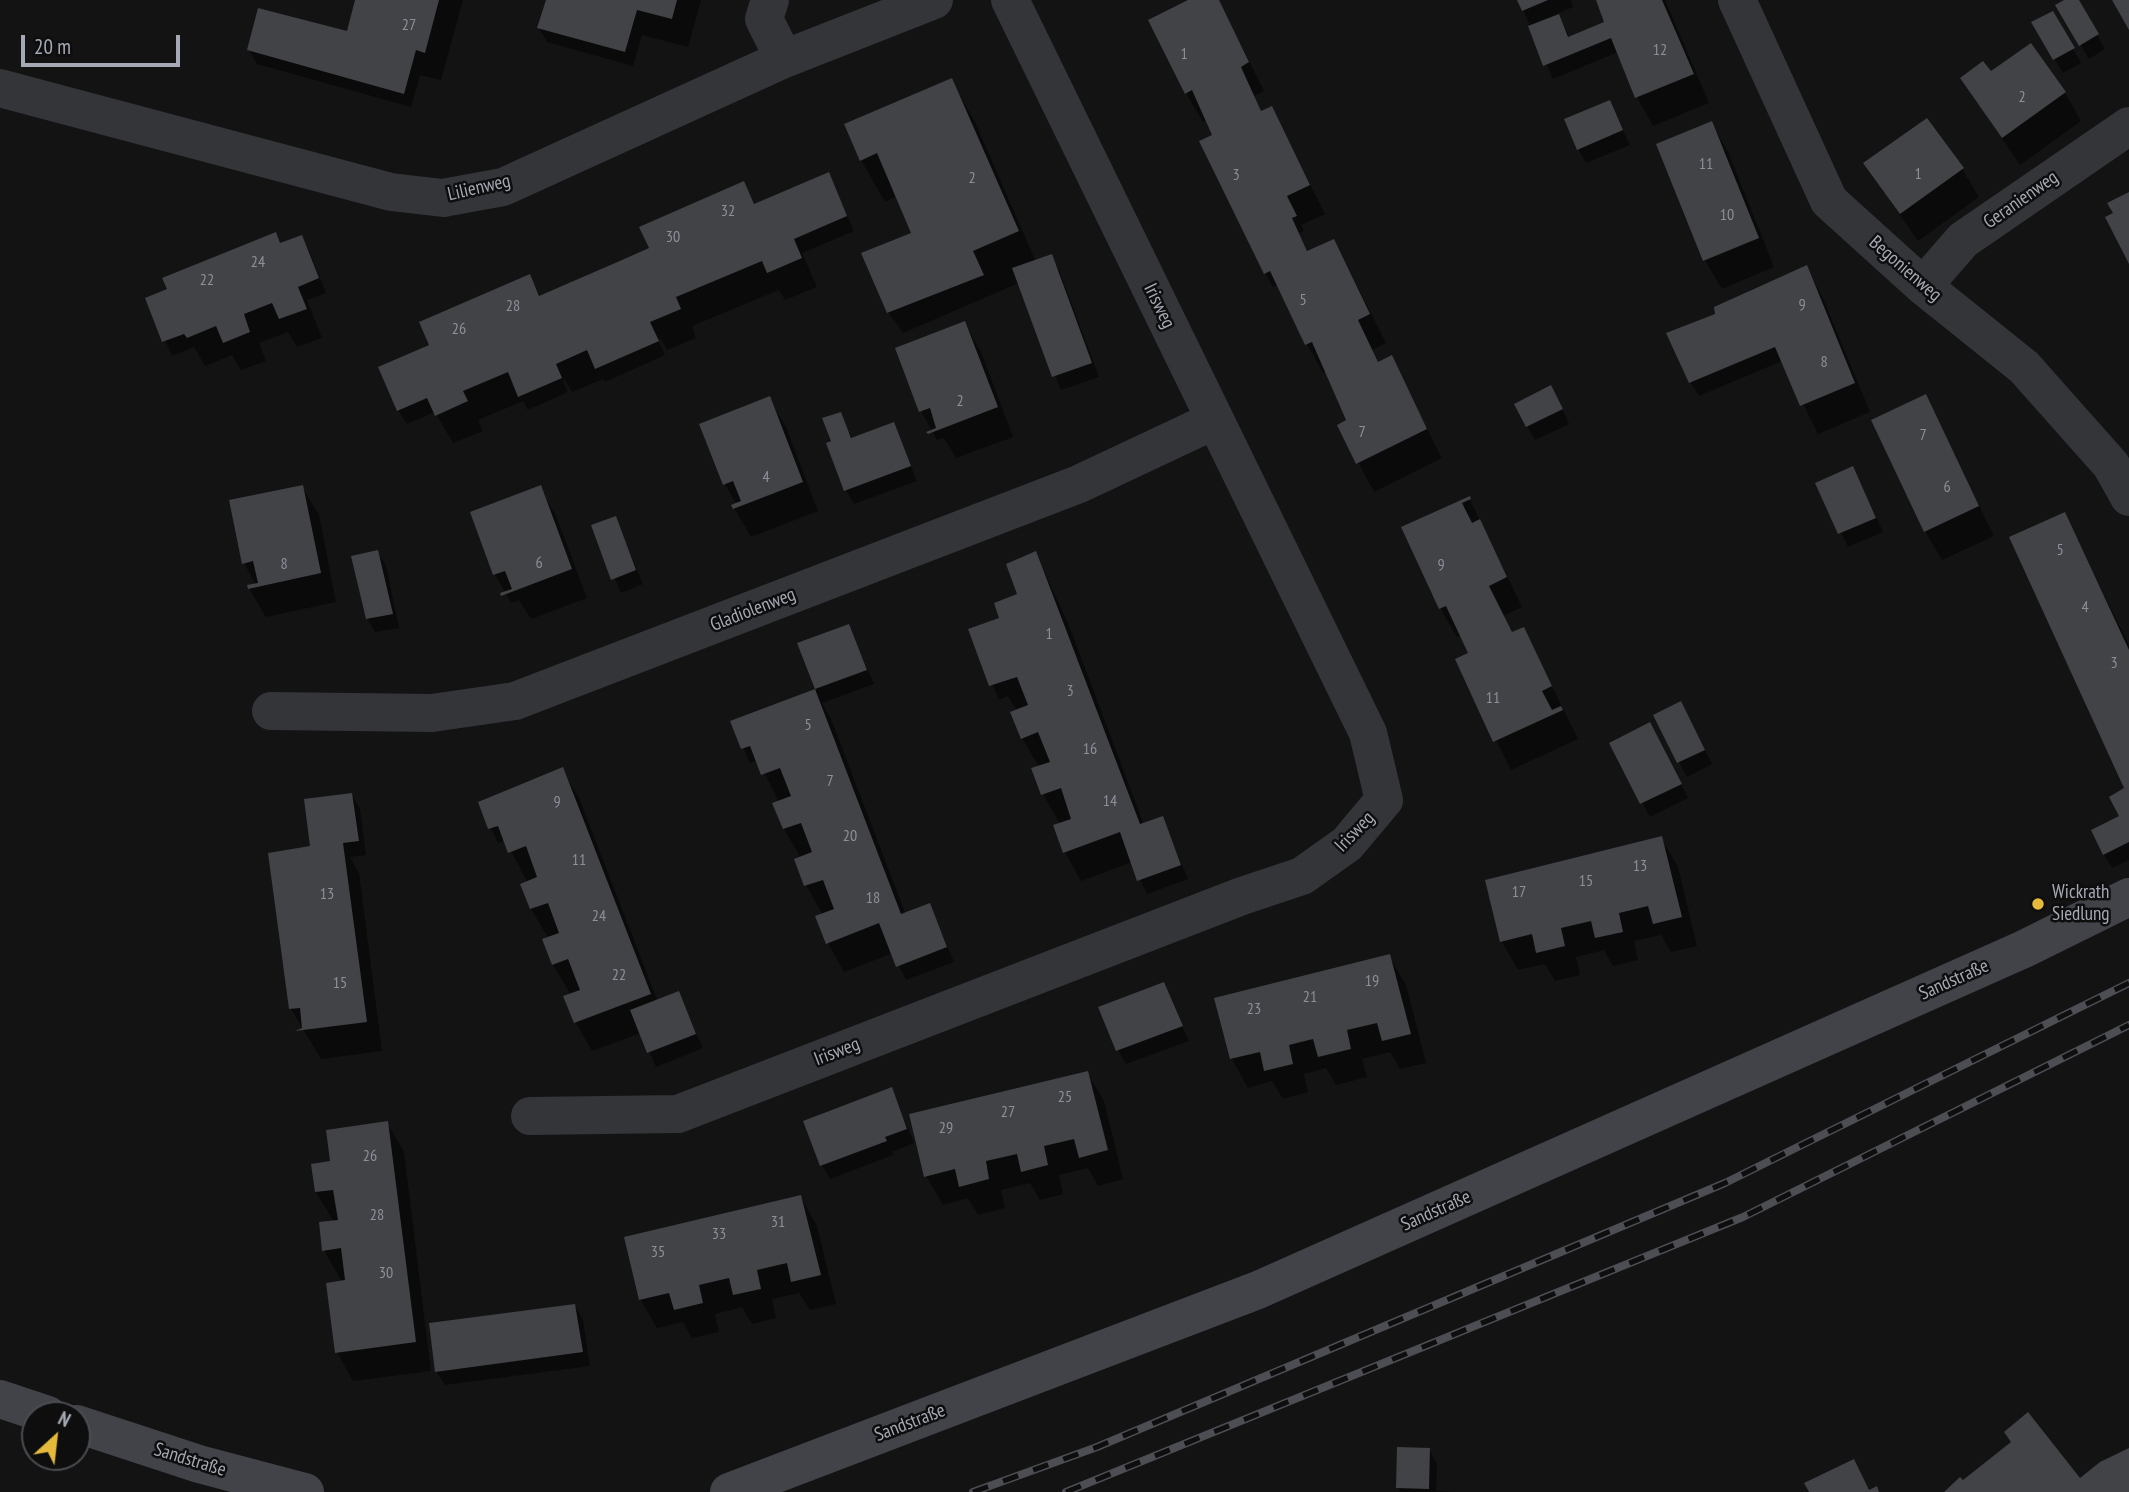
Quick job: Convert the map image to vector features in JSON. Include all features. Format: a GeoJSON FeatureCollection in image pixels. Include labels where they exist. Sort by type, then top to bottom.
{"type":"FeatureCollection","features":[{"type":"Feature","properties":{"kind":"main road","name":"Sandstraße"},"geometry":{"type":"LineString","coordinates":[[729,1492],[1258,1290],[2024,949],[2129,897]]}},
{"type":"Feature","properties":{"kind":"main road"},"geometry":{"type":"LineString","coordinates":[[0,1399],[21,1406]]}},
{"type":"Feature","properties":{"kind":"main road","name":"Sandstraße"},"geometry":{"type":"LineString","coordinates":[[91,1429],[199,1464],[305,1492]]}},
{"type":"Feature","properties":{"kind":"street"},"geometry":{"type":"LineString","coordinates":[[770,0],[764,19],[784,59]]}},
{"type":"Feature","properties":{"kind":"street","name":"Lilienweg"},"geometry":{"type":"LineString","coordinates":[[0,88],[391,192],[443,198],[503,187],[784,59],[934,0]]}},
{"type":"Feature","properties":{"kind":"street","name":"Irisweg"},"geometry":{"type":"LineString","coordinates":[[530,1116],[678,1114],[1216,906],[1302,876],[1348,844],[1384,800],[1368,733],[1010,0]]}},
{"type":"Feature","properties":{"kind":"street","name":"Begonienweg"},"geometry":{"type":"LineString","coordinates":[[1737,0],[1829,201],[1923,286],[2024,367],[2111,465],[2129,497]]}},
{"type":"Feature","properties":{"kind":"street","name":"Geranienweg"},"geometry":{"type":"LineString","coordinates":[[1923,286],[1963,240],[2129,126]]}},
{"type":"Feature","properties":{"kind":"street","name":"Gladiolenweg"},"geometry":{"type":"LineString","coordinates":[[271,711],[432,713],[515,701],[1079,484],[1215,420]]}},
{"type":"Feature","properties":{"kind":"building"},"geometry":{"type":"Polygon","coordinates":[[[355,0],[439,0],[425,53],[416,50],[404,94],[247,50],[258,8],[347,31],[355,0]]]}},
{"type":"Feature","properties":{"kind":"building"},"geometry":{"type":"Polygon","coordinates":[[[546,0],[677,0],[672,19],[637,10],[625,52],[537,28],[546,0]]]}},
{"type":"Feature","properties":{"kind":"building"},"geometry":{"type":"Polygon","coordinates":[[[1188,0],[1219,0],[1249,62],[1241,67],[1261,111],[1272,106],[1310,185],[1287,196],[1297,216],[1292,218],[1307,251],[1334,239],[1370,314],[1358,320],[1378,362],[1392,355],[1427,429],[1356,464],[1337,425],[1346,420],[1312,342],[1305,345],[1270,271],[1264,274],[1199,141],[1212,135],[1192,90],[1185,94],[1148,20],[1188,0]]]}},
{"type":"Feature","properties":{"kind":"building"},"geometry":{"type":"Polygon","coordinates":[[[1517,0],[1548,0],[1522,11],[1517,0]]]}},
{"type":"Feature","properties":{"kind":"building"},"geometry":{"type":"Polygon","coordinates":[[[1596,0],[1662,0],[1694,74],[1635,98],[1611,38],[1543,66],[1528,26],[1559,14],[1568,37],[1604,22],[1596,0]]]}},
{"type":"Feature","properties":{"kind":"building"},"geometry":{"type":"Polygon","coordinates":[[[2064,0],[2079,0],[2099,34],[2079,46],[2055,5],[2064,0]]]}},
{"type":"Feature","properties":{"kind":"building"},"geometry":{"type":"Polygon","coordinates":[[[2112,0],[2129,0],[2129,30],[2112,0]]]}},
{"type":"Feature","properties":{"kind":"building"},"geometry":{"type":"Polygon","coordinates":[[[2053,11],[2075,48],[2053,60],[2031,22],[2053,11]]]}},
{"type":"Feature","properties":{"kind":"building"},"geometry":{"type":"Polygon","coordinates":[[[2031,43],[2066,92],[2002,138],[1960,78],[1983,61],[1991,71],[2031,43]]]}},
{"type":"Feature","properties":{"kind":"building"},"geometry":{"type":"Polygon","coordinates":[[[952,78],[1019,231],[973,251],[984,275],[887,313],[861,253],[911,233],[877,153],[860,161],[844,124],[952,78]]]}},
{"type":"Feature","properties":{"kind":"building"},"geometry":{"type":"Polygon","coordinates":[[[1610,100],[1623,130],[1577,150],[1564,119],[1610,100]]]}},
{"type":"Feature","properties":{"kind":"building"},"geometry":{"type":"Polygon","coordinates":[[[1927,118],[1964,168],[1900,214],[1863,163],[1927,118]]]}},
{"type":"Feature","properties":{"kind":"building"},"geometry":{"type":"Polygon","coordinates":[[[1712,121],[1759,238],[1703,261],[1656,144],[1712,121]]]}},
{"type":"Feature","properties":{"kind":"building"},"geometry":{"type":"Polygon","coordinates":[[[829,172],[847,216],[794,239],[802,258],[767,273],[762,261],[676,297],[681,309],[650,322],[659,341],[595,369],[587,350],[556,364],[562,378],[518,397],[508,372],[463,391],[468,401],[435,416],[427,398],[397,411],[378,367],[429,345],[419,322],[530,274],[539,296],[622,260],[649,248],[639,227],[744,181],[754,204],[829,172]]]}},
{"type":"Feature","properties":{"kind":"building"},"geometry":{"type":"Polygon","coordinates":[[[2129,192],[2129,264],[2105,217],[2113,213],[2107,203],[2129,192]]]}},
{"type":"Feature","properties":{"kind":"building"},"geometry":{"type":"Polygon","coordinates":[[[276,232],[280,243],[302,235],[319,278],[298,287],[307,309],[279,319],[272,303],[244,314],[250,332],[223,343],[216,326],[187,338],[184,334],[162,342],[145,298],[167,289],[162,278],[276,232]]]}},
{"type":"Feature","properties":{"kind":"building"},"geometry":{"type":"Polygon","coordinates":[[[1052,254],[1092,363],[1052,377],[1012,268],[1052,254]]]}},
{"type":"Feature","properties":{"kind":"building"},"geometry":{"type":"Polygon","coordinates":[[[1807,265],[1855,383],[1800,406],[1775,347],[1689,383],[1666,333],[1715,314],[1714,307],[1807,265]]]}},
{"type":"Feature","properties":{"kind":"building"},"geometry":{"type":"Polygon","coordinates":[[[965,321],[998,407],[928,434],[926,432],[936,428],[930,408],[919,412],[895,348],[965,321]]]}},
{"type":"Feature","properties":{"kind":"building"},"geometry":{"type":"Polygon","coordinates":[[[1551,385],[1563,409],[1526,427],[1514,404],[1551,385]]]}},
{"type":"Feature","properties":{"kind":"building"},"geometry":{"type":"Polygon","coordinates":[[[1926,394],[1979,506],[1924,532],[1871,420],[1926,394]]]}},
{"type":"Feature","properties":{"kind":"building"},"geometry":{"type":"Polygon","coordinates":[[[770,396],[803,482],[733,509],[731,505],[741,501],[733,481],[723,485],[699,424],[770,396]]]}},
{"type":"Feature","properties":{"kind":"building"},"geometry":{"type":"Polygon","coordinates":[[[841,412],[851,438],[894,422],[911,466],[844,491],[826,443],[831,441],[822,418],[841,412]]]}},
{"type":"Feature","properties":{"kind":"building"},"geometry":{"type":"Polygon","coordinates":[[[1853,466],[1876,518],[1838,534],[1815,483],[1853,466]]]}},
{"type":"Feature","properties":{"kind":"building"},"geometry":{"type":"Polygon","coordinates":[[[303,485],[321,573],[248,589],[247,585],[258,583],[253,561],[242,564],[229,500],[303,485]]]}},
{"type":"Feature","properties":{"kind":"building"},"geometry":{"type":"Polygon","coordinates":[[[541,485],[572,569],[501,596],[500,593],[512,589],[505,571],[493,575],[470,512],[541,485]]]}},
{"type":"Feature","properties":{"kind":"building"},"geometry":{"type":"Polygon","coordinates":[[[1470,496],[1471,499],[1462,503],[1472,523],[1480,519],[1507,577],[1489,586],[1512,632],[1524,627],[1552,686],[1542,691],[1552,710],[1561,706],[1563,710],[1493,742],[1455,659],[1468,653],[1446,606],[1439,609],[1401,527],[1470,496]]]}},
{"type":"Feature","properties":{"kind":"building"},"geometry":{"type":"Polygon","coordinates":[[[2065,512],[2129,650],[2129,842],[2103,855],[2091,830],[2119,816],[2109,797],[2124,788],[2009,537],[2065,512]]]}},
{"type":"Feature","properties":{"kind":"building"},"geometry":{"type":"Polygon","coordinates":[[[616,516],[636,570],[611,580],[591,525],[616,516]]]}},
{"type":"Feature","properties":{"kind":"building"},"geometry":{"type":"Polygon","coordinates":[[[378,550],[393,614],[366,619],[351,556],[378,550]]]}},
{"type":"Feature","properties":{"kind":"building"},"geometry":{"type":"Polygon","coordinates":[[[1036,551],[1140,824],[1163,816],[1181,865],[1137,881],[1120,832],[1063,853],[1053,825],[1071,819],[1061,788],[1041,795],[1031,768],[1050,762],[1038,732],[1021,739],[1010,712],[1028,705],[1017,677],[989,686],[968,629],[999,618],[994,603],[1017,594],[1006,564],[1036,551]]]}},
{"type":"Feature","properties":{"kind":"building"},"geometry":{"type":"Polygon","coordinates":[[[849,624],[867,670],[815,689],[797,643],[849,624]]]}},
{"type":"Feature","properties":{"kind":"building"},"geometry":{"type":"Polygon","coordinates":[[[815,689],[901,914],[930,903],[947,947],[896,967],[879,923],[826,944],[815,916],[834,909],[823,880],[804,886],[794,859],[812,852],[801,823],[783,829],[772,803],[791,796],[780,768],[761,775],[750,746],[741,749],[730,721],[815,689]]]}},
{"type":"Feature","properties":{"kind":"building"},"geometry":{"type":"Polygon","coordinates":[[[1681,701],[1705,750],[1677,763],[1653,715],[1681,701]]]}},
{"type":"Feature","properties":{"kind":"building"},"geometry":{"type":"Polygon","coordinates":[[[1650,722],[1682,784],[1640,804],[1609,743],[1650,722]]]}},
{"type":"Feature","properties":{"kind":"building"},"geometry":{"type":"Polygon","coordinates":[[[563,767],[651,994],[574,1023],[563,996],[580,990],[568,959],[552,965],[542,939],[559,933],[548,903],[530,909],[520,884],[537,877],[526,846],[508,853],[498,826],[488,829],[478,802],[563,767]]]}},
{"type":"Feature","properties":{"kind":"building"},"geometry":{"type":"Polygon","coordinates":[[[352,793],[359,841],[343,843],[367,1022],[295,1031],[302,1028],[300,1008],[289,1009],[268,853],[310,846],[304,799],[352,793]]]}},
{"type":"Feature","properties":{"kind":"building"},"geometry":{"type":"Polygon","coordinates":[[[1662,836],[1682,917],[1653,924],[1648,906],[1619,913],[1623,932],[1595,938],[1591,921],[1561,928],[1565,946],[1536,953],[1532,934],[1500,942],[1485,880],[1662,836]]]}},
{"type":"Feature","properties":{"kind":"building"},"geometry":{"type":"Polygon","coordinates":[[[1390,954],[1411,1034],[1382,1041],[1377,1023],[1347,1030],[1351,1049],[1318,1057],[1313,1039],[1289,1045],[1293,1064],[1264,1071],[1260,1052],[1230,1059],[1214,998],[1390,954]]]}},
{"type":"Feature","properties":{"kind":"building"},"geometry":{"type":"Polygon","coordinates":[[[1164,982],[1183,1026],[1116,1051],[1098,1007],[1164,982]]]}},
{"type":"Feature","properties":{"kind":"building"},"geometry":{"type":"Polygon","coordinates":[[[679,991],[696,1034],[647,1053],[630,1010],[679,991]]]}},
{"type":"Feature","properties":{"kind":"building"},"geometry":{"type":"Polygon","coordinates":[[[1088,1071],[1108,1150],[1079,1158],[1074,1139],[1044,1146],[1048,1165],[1021,1172],[1017,1154],[986,1161],[989,1179],[959,1187],[955,1169],[924,1177],[909,1114],[1088,1071]]]}},
{"type":"Feature","properties":{"kind":"building"},"geometry":{"type":"Polygon","coordinates":[[[892,1087],[907,1129],[885,1137],[887,1141],[820,1166],[803,1121],[892,1087]]]}},
{"type":"Feature","properties":{"kind":"building"},"geometry":{"type":"Polygon","coordinates":[[[388,1121],[416,1342],[335,1353],[326,1283],[345,1280],[341,1248],[322,1251],[319,1222],[338,1220],[333,1190],[315,1192],[311,1164],[330,1161],[326,1130],[388,1121]]]}},
{"type":"Feature","properties":{"kind":"building"},"geometry":{"type":"Polygon","coordinates":[[[801,1195],[821,1275],[791,1282],[787,1263],[757,1270],[761,1289],[733,1295],[729,1278],[699,1285],[703,1303],[674,1310],[669,1293],[639,1300],[624,1237],[801,1195]]]}},
{"type":"Feature","properties":{"kind":"building"},"geometry":{"type":"Polygon","coordinates":[[[575,1304],[583,1352],[435,1372],[429,1323],[575,1304]]]}},
{"type":"Feature","properties":{"kind":"building"},"geometry":{"type":"Polygon","coordinates":[[[2028,1412],[2080,1478],[2100,1462],[2129,1448],[2129,1492],[1944,1492],[1960,1477],[1963,1480],[2011,1442],[2004,1432],[2028,1412]]]}},
{"type":"Feature","properties":{"kind":"building"},"geometry":{"type":"Polygon","coordinates":[[[1397,1447],[1430,1448],[1429,1489],[1396,1488],[1397,1447]]]}},
{"type":"Feature","properties":{"kind":"building"},"geometry":{"type":"Polygon","coordinates":[[[1854,1459],[1869,1490],[1877,1486],[1879,1492],[1809,1492],[1804,1483],[1854,1459]]]}},
{"type":"Feature","properties":{"kind":"railway"},"geometry":{"type":"LineString","coordinates":[[973,1492],[1097,1447],[1725,1183],[2129,983]]}},
{"type":"Feature","properties":{"kind":"railway"},"geometry":{"type":"LineString","coordinates":[[1066,1492],[1743,1217],[2129,1025]]}},
{"type":"Feature","properties":{"kind":"place","name":"Wickrath Siedlung"},"geometry":{"type":"Point","coordinates":[2038,904]}}]}
